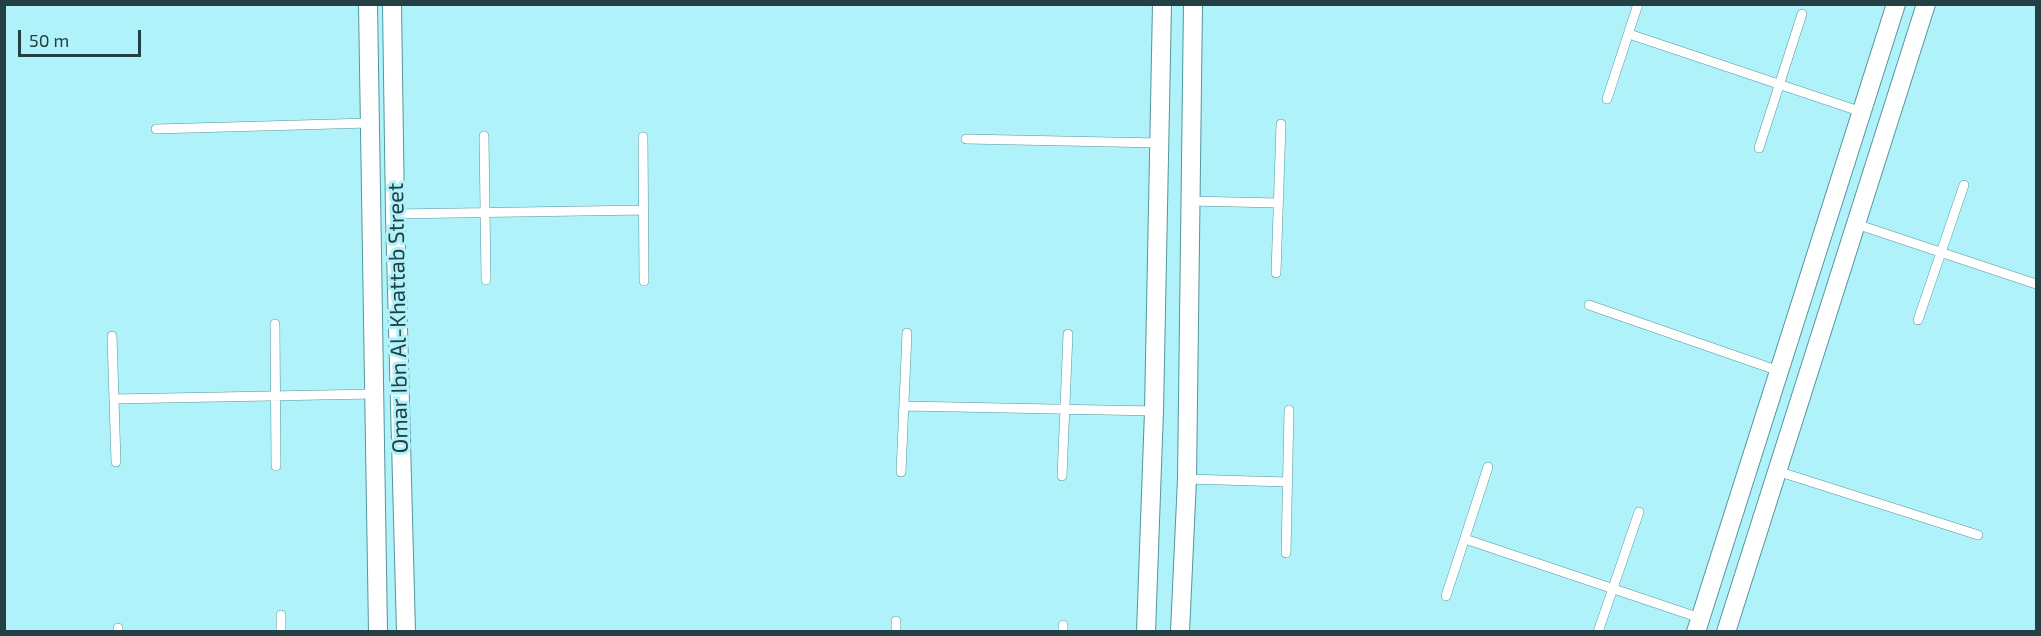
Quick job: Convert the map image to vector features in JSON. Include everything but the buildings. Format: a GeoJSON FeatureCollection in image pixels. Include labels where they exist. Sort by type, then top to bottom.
{"type":"FeatureCollection","features":[{"type":"Feature","properties":{"kind":"street","name":"Omar Ibn Al-Khattab Street"},"geometry":{"type":"LineString","coordinates":[[368,4],[378,632]]}},
{"type":"Feature","properties":{"kind":"street","name":"Omar Ibn Al-Khattab Street"},"geometry":{"type":"LineString","coordinates":[[392,4],[406,632]]}},
{"type":"Feature","properties":{"kind":"street"},"geometry":{"type":"LineString","coordinates":[[1146,632],[1154,411],[1162,4]]}},
{"type":"Feature","properties":{"kind":"street"},"geometry":{"type":"LineString","coordinates":[[1180,632],[1187,479],[1193,4]]}},
{"type":"Feature","properties":{"kind":"street"},"geometry":{"type":"LineString","coordinates":[[1698,625],[1896,4]]}},
{"type":"Feature","properties":{"kind":"street"},"geometry":{"type":"LineString","coordinates":[[1726,632],[1926,4]]}},
{"type":"Feature","properties":{"kind":"lane"},"geometry":{"type":"LineString","coordinates":[[1607,99],[1638,4]]}},
{"type":"Feature","properties":{"kind":"lane"},"geometry":{"type":"LineString","coordinates":[[1759,147],[1802,14]]}},
{"type":"Feature","properties":{"kind":"lane"},"geometry":{"type":"LineString","coordinates":[[1629,34],[1862,112]]}},
{"type":"Feature","properties":{"kind":"lane"},"geometry":{"type":"LineString","coordinates":[[156,129],[369,123]]}},
{"type":"Feature","properties":{"kind":"lane"},"geometry":{"type":"LineString","coordinates":[[1276,273],[1281,124]]}},
{"type":"Feature","properties":{"kind":"lane"},"geometry":{"type":"LineString","coordinates":[[484,136],[486,280]]}},
{"type":"Feature","properties":{"kind":"lane"},"geometry":{"type":"LineString","coordinates":[[643,137],[644,281]]}},
{"type":"Feature","properties":{"kind":"lane"},"geometry":{"type":"LineString","coordinates":[[966,139],[1160,143]]}},
{"type":"Feature","properties":{"kind":"lane"},"geometry":{"type":"LineString","coordinates":[[1918,320],[1964,185]]}},
{"type":"Feature","properties":{"kind":"lane"},"geometry":{"type":"LineString","coordinates":[[1190,201],[1278,203]]}},
{"type":"Feature","properties":{"kind":"lane"},"geometry":{"type":"LineString","coordinates":[[395,214],[644,210]]}},
{"type":"Feature","properties":{"kind":"lane"},"geometry":{"type":"LineString","coordinates":[[1856,224],[2037,284]]}},
{"type":"Feature","properties":{"kind":"lane"},"geometry":{"type":"LineString","coordinates":[[1590,304],[1779,371]]}},
{"type":"Feature","properties":{"kind":"lane"},"geometry":{"type":"LineString","coordinates":[[275,324],[276,466]]}},
{"type":"Feature","properties":{"kind":"lane"},"geometry":{"type":"LineString","coordinates":[[901,472],[907,333]]}},
{"type":"Feature","properties":{"kind":"lane"},"geometry":{"type":"LineString","coordinates":[[1062,476],[1068,334]]}},
{"type":"Feature","properties":{"kind":"lane"},"geometry":{"type":"LineString","coordinates":[[112,336],[116,462]]}},
{"type":"Feature","properties":{"kind":"lane"},"geometry":{"type":"LineString","coordinates":[[114,399],[374,394]]}},
{"type":"Feature","properties":{"kind":"lane"},"geometry":{"type":"LineString","coordinates":[[904,405],[1154,411]]}},
{"type":"Feature","properties":{"kind":"lane"},"geometry":{"type":"LineString","coordinates":[[1286,553],[1289,410]]}},
{"type":"Feature","properties":{"kind":"lane"},"geometry":{"type":"LineString","coordinates":[[1446,596],[1488,467]]}},
{"type":"Feature","properties":{"kind":"lane"},"geometry":{"type":"LineString","coordinates":[[1777,471],[1978,535]]}},
{"type":"Feature","properties":{"kind":"lane"},"geometry":{"type":"LineString","coordinates":[[1187,479],[1287,482]]}},
{"type":"Feature","properties":{"kind":"lane"},"geometry":{"type":"LineString","coordinates":[[1598,632],[1639,512]]}},
{"type":"Feature","properties":{"kind":"lane"},"geometry":{"type":"LineString","coordinates":[[1465,538],[1613,589],[1698,625]]}},
{"type":"Feature","properties":{"kind":"lane"},"geometry":{"type":"LineString","coordinates":[[281,615],[281,632]]}},
{"type":"Feature","properties":{"kind":"lane"},"geometry":{"type":"LineString","coordinates":[[896,621],[896,632]]}}]}
